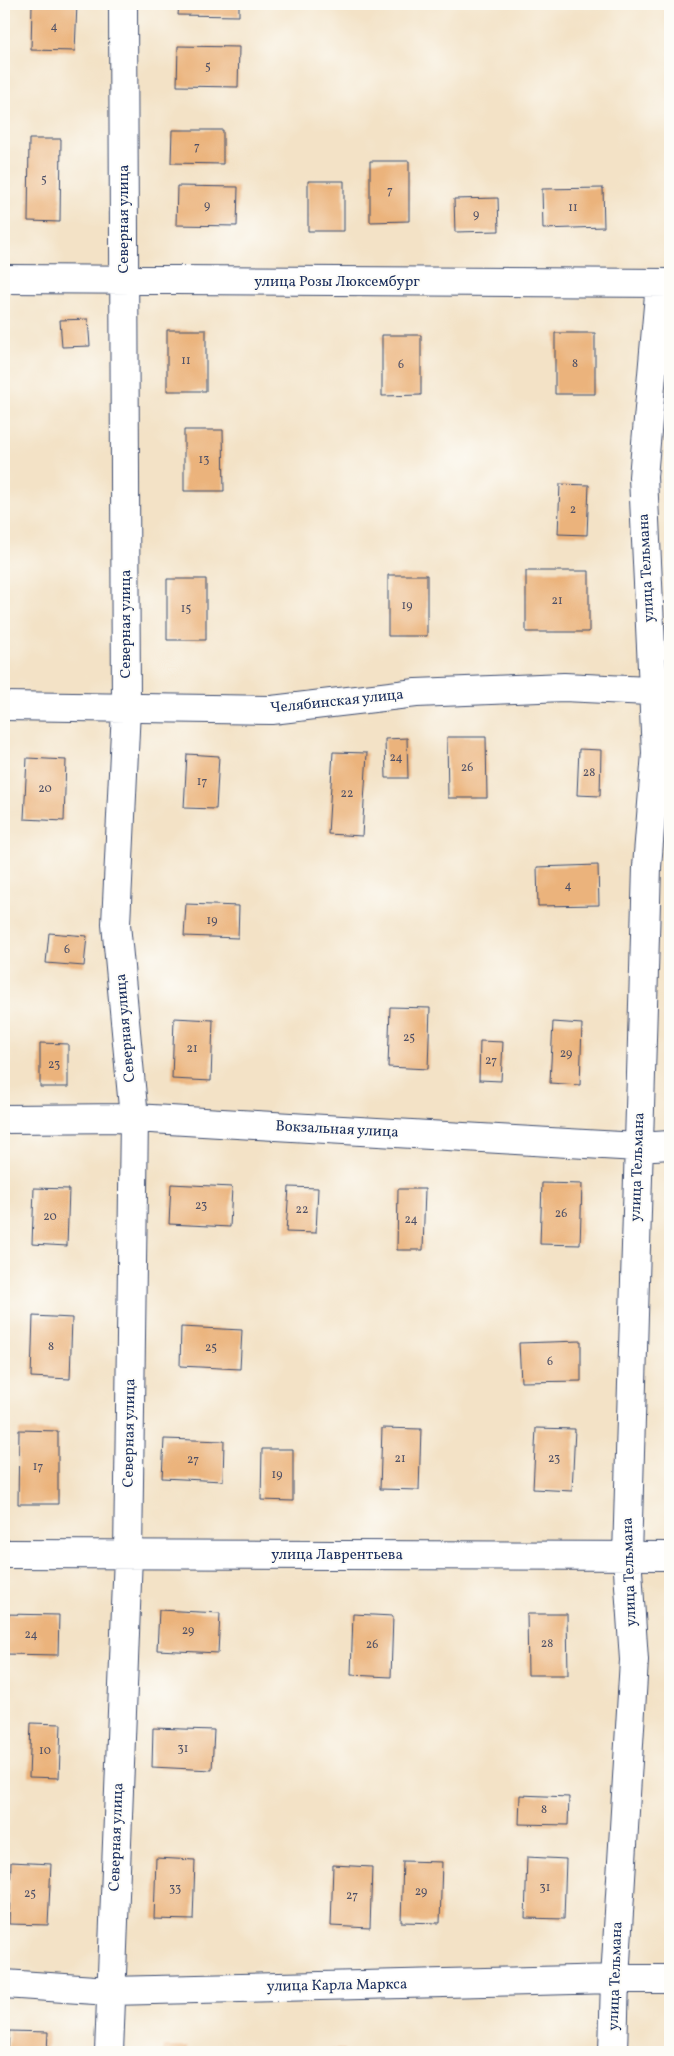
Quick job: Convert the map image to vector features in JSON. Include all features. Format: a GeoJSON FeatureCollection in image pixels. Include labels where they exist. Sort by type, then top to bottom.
{"type":"FeatureCollection","features":[{"type":"Feature","properties":{"kind":"street","name":"Северная улица"},"geometry":{"type":"LineString","coordinates":[[109,2052],[128,1555],[134,1118],[116,924],[126,708],[123,4]]}},
{"type":"Feature","properties":{"kind":"street","name":"улица Розы Люксембург"},"geometry":{"type":"LineString","coordinates":[[4,279],[665,283]]}},
{"type":"Feature","properties":{"kind":"street","name":"улица Тельмана"},"geometry":{"type":"LineString","coordinates":[[613,2052],[615,1979],[634,1660],[626,1556],[647,867],[662,691],[643,476],[665,283]]}},
{"type":"Feature","properties":{"kind":"street","name":"Челябинская улица"},"geometry":{"type":"LineString","coordinates":[[4,706],[272,710],[416,693],[564,687],[662,691]]}},
{"type":"Feature","properties":{"kind":"street","name":"Вокзальная улица"},"geometry":{"type":"LineString","coordinates":[[4,1120],[134,1118],[638,1147],[670,1145]]}},
{"type":"Feature","properties":{"kind":"street","name":"улица Лаврентьева"},"geometry":{"type":"LineString","coordinates":[[4,1554],[670,1556]]}},
{"type":"Feature","properties":{"kind":"street","name":"улица Карла Маркса"},"geometry":{"type":"LineString","coordinates":[[4,1984],[110,1991],[615,1979],[670,1980]]}},
{"type":"Feature","properties":{"kind":"building"},"geometry":{"type":"Polygon","coordinates":[[[32,4],[77,4],[75,51],[31,50],[32,4]]]}},
{"type":"Feature","properties":{"kind":"building"},"geometry":{"type":"Polygon","coordinates":[[[179,4],[239,4],[239,16],[178,15],[179,4]]]}},
{"type":"Feature","properties":{"kind":"building"},"geometry":{"type":"Polygon","coordinates":[[[178,46],[239,47],[238,87],[177,86],[178,46]]]}},
{"type":"Feature","properties":{"kind":"building"},"geometry":{"type":"Polygon","coordinates":[[[172,130],[223,130],[223,164],[171,163],[172,130]]]}},
{"type":"Feature","properties":{"kind":"building"},"geometry":{"type":"Polygon","coordinates":[[[29,139],[61,139],[60,222],[28,221],[29,139]]]}},
{"type":"Feature","properties":{"kind":"building"},"geometry":{"type":"Polygon","coordinates":[[[370,161],[409,161],[409,221],[370,222],[370,161]]]}},
{"type":"Feature","properties":{"kind":"building"},"geometry":{"type":"Polygon","coordinates":[[[308,181],[344,181],[344,231],[308,231],[308,181]]]}},
{"type":"Feature","properties":{"kind":"building"},"geometry":{"type":"Polygon","coordinates":[[[177,186],[238,187],[237,226],[176,225],[177,186]]]}},
{"type":"Feature","properties":{"kind":"building"},"geometry":{"type":"Polygon","coordinates":[[[603,188],[604,227],[543,229],[542,189],[603,188]]]}},
{"type":"Feature","properties":{"kind":"building"},"geometry":{"type":"Polygon","coordinates":[[[498,198],[499,231],[455,232],[454,199],[498,198]]]}},
{"type":"Feature","properties":{"kind":"building"},"geometry":{"type":"Polygon","coordinates":[[[88,319],[90,346],[62,347],[60,320],[88,319]]]}},
{"type":"Feature","properties":{"kind":"building"},"geometry":{"type":"Polygon","coordinates":[[[167,330],[206,330],[206,391],[167,391],[167,330]]]}},
{"type":"Feature","properties":{"kind":"building"},"geometry":{"type":"Polygon","coordinates":[[[555,333],[595,333],[595,394],[555,394],[555,333]]]}},
{"type":"Feature","properties":{"kind":"building"},"geometry":{"type":"Polygon","coordinates":[[[382,335],[421,335],[421,395],[382,396],[382,335]]]}},
{"type":"Feature","properties":{"kind":"building"},"geometry":{"type":"Polygon","coordinates":[[[184,430],[223,430],[224,491],[184,491],[184,430]]]}},
{"type":"Feature","properties":{"kind":"building"},"geometry":{"type":"Polygon","coordinates":[[[560,484],[589,485],[587,535],[558,534],[560,484]]]}},
{"type":"Feature","properties":{"kind":"building"},"geometry":{"type":"Polygon","coordinates":[[[526,571],[589,571],[589,632],[526,632],[526,571]]]}},
{"type":"Feature","properties":{"kind":"building"},"geometry":{"type":"Polygon","coordinates":[[[388,575],[427,575],[427,636],[388,636],[388,575]]]}},
{"type":"Feature","properties":{"kind":"building"},"geometry":{"type":"Polygon","coordinates":[[[167,579],[206,579],[206,640],[167,640],[167,579]]]}},
{"type":"Feature","properties":{"kind":"building"},"geometry":{"type":"Polygon","coordinates":[[[447,737],[486,737],[487,798],[448,798],[447,737]]]}},
{"type":"Feature","properties":{"kind":"building"},"geometry":{"type":"Polygon","coordinates":[[[407,738],[408,778],[386,778],[385,739],[407,738]]]}},
{"type":"Feature","properties":{"kind":"building"},"geometry":{"type":"Polygon","coordinates":[[[579,749],[601,750],[600,796],[577,795],[579,749]]]}},
{"type":"Feature","properties":{"kind":"building"},"geometry":{"type":"Polygon","coordinates":[[[333,752],[367,753],[362,836],[328,834],[333,752]]]}},
{"type":"Feature","properties":{"kind":"building"},"geometry":{"type":"Polygon","coordinates":[[[187,754],[219,756],[216,809],[184,808],[187,754]]]}},
{"type":"Feature","properties":{"kind":"building"},"geometry":{"type":"Polygon","coordinates":[[[27,758],[66,760],[64,821],[24,819],[27,758]]]}},
{"type":"Feature","properties":{"kind":"building"},"geometry":{"type":"Polygon","coordinates":[[[598,865],[599,905],[538,906],[537,867],[598,865]]]}},
{"type":"Feature","properties":{"kind":"building"},"geometry":{"type":"Polygon","coordinates":[[[186,904],[239,906],[238,938],[184,936],[186,904]]]}},
{"type":"Feature","properties":{"kind":"building"},"geometry":{"type":"Polygon","coordinates":[[[49,933],[87,936],[84,966],[46,963],[49,933]]]}},
{"type":"Feature","properties":{"kind":"building"},"geometry":{"type":"Polygon","coordinates":[[[390,1007],[430,1008],[428,1069],[388,1067],[390,1007]]]}},
{"type":"Feature","properties":{"kind":"building"},"geometry":{"type":"Polygon","coordinates":[[[174,1018],[213,1020],[211,1081],[172,1079],[174,1018]]]}},
{"type":"Feature","properties":{"kind":"building"},"geometry":{"type":"Polygon","coordinates":[[[553,1022],[582,1024],[580,1085],[550,1083],[553,1022]]]}},
{"type":"Feature","properties":{"kind":"building"},"geometry":{"type":"Polygon","coordinates":[[[480,1041],[503,1042],[501,1081],[479,1080],[480,1041]]]}},
{"type":"Feature","properties":{"kind":"building"},"geometry":{"type":"Polygon","coordinates":[[[40,1043],[68,1044],[68,1087],[40,1087],[40,1043]]]}},
{"type":"Feature","properties":{"kind":"building"},"geometry":{"type":"Polygon","coordinates":[[[542,1183],[582,1184],[580,1245],[540,1244],[542,1183]]]}},
{"type":"Feature","properties":{"kind":"building"},"geometry":{"type":"Polygon","coordinates":[[[171,1184],[232,1187],[230,1227],[169,1224],[171,1184]]]}},
{"type":"Feature","properties":{"kind":"building"},"geometry":{"type":"Polygon","coordinates":[[[289,1187],[318,1188],[316,1233],[286,1232],[289,1187]]]}},
{"type":"Feature","properties":{"kind":"building"},"geometry":{"type":"Polygon","coordinates":[[[34,1188],[69,1189],[67,1246],[32,1244],[34,1188]]]}},
{"type":"Feature","properties":{"kind":"building"},"geometry":{"type":"Polygon","coordinates":[[[398,1189],[425,1189],[423,1250],[397,1250],[398,1189]]]}},
{"type":"Feature","properties":{"kind":"building"},"geometry":{"type":"Polygon","coordinates":[[[33,1316],[72,1318],[70,1379],[31,1377],[33,1316]]]}},
{"type":"Feature","properties":{"kind":"building"},"geometry":{"type":"Polygon","coordinates":[[[181,1327],[242,1330],[240,1369],[180,1366],[181,1327]]]}},
{"type":"Feature","properties":{"kind":"building"},"geometry":{"type":"Polygon","coordinates":[[[581,1341],[581,1381],[521,1382],[519,1343],[581,1341]]]}},
{"type":"Feature","properties":{"kind":"building"},"geometry":{"type":"Polygon","coordinates":[[[382,1428],[421,1429],[419,1490],[380,1489],[382,1428]]]}},
{"type":"Feature","properties":{"kind":"building"},"geometry":{"type":"Polygon","coordinates":[[[536,1428],[575,1429],[572,1491],[533,1489],[536,1428]]]}},
{"type":"Feature","properties":{"kind":"building"},"geometry":{"type":"Polygon","coordinates":[[[19,1430],[58,1431],[58,1504],[18,1504],[19,1430]]]}},
{"type":"Feature","properties":{"kind":"building"},"geometry":{"type":"Polygon","coordinates":[[[164,1439],[224,1441],[223,1481],[162,1478],[164,1439]]]}},
{"type":"Feature","properties":{"kind":"building"},"geometry":{"type":"Polygon","coordinates":[[[262,1449],[293,1449],[293,1501],[261,1500],[262,1449]]]}},
{"type":"Feature","properties":{"kind":"building"},"geometry":{"type":"Polygon","coordinates":[[[159,1610],[220,1613],[218,1653],[157,1650],[159,1610]]]}},
{"type":"Feature","properties":{"kind":"building"},"geometry":{"type":"Polygon","coordinates":[[[4,1614],[59,1615],[58,1655],[4,1654],[4,1614]]]}},
{"type":"Feature","properties":{"kind":"building"},"geometry":{"type":"Polygon","coordinates":[[[353,1614],[393,1616],[391,1677],[351,1675],[353,1614]]]}},
{"type":"Feature","properties":{"kind":"building"},"geometry":{"type":"Polygon","coordinates":[[[527,1614],[567,1614],[568,1675],[528,1675],[527,1614]]]}},
{"type":"Feature","properties":{"kind":"building"},"geometry":{"type":"Polygon","coordinates":[[[31,1723],[61,1724],[59,1778],[29,1777],[31,1723]]]}},
{"type":"Feature","properties":{"kind":"building"},"geometry":{"type":"Polygon","coordinates":[[[153,1728],[214,1730],[212,1770],[152,1767],[153,1728]]]}},
{"type":"Feature","properties":{"kind":"building"},"geometry":{"type":"Polygon","coordinates":[[[520,1795],[569,1797],[568,1825],[519,1824],[520,1795]]]}},
{"type":"Feature","properties":{"kind":"building"},"geometry":{"type":"Polygon","coordinates":[[[527,1857],[566,1859],[564,1919],[525,1918],[527,1857]]]}},
{"type":"Feature","properties":{"kind":"building"},"geometry":{"type":"Polygon","coordinates":[[[156,1858],[195,1860],[193,1920],[154,1919],[156,1858]]]}},
{"type":"Feature","properties":{"kind":"building"},"geometry":{"type":"Polygon","coordinates":[[[403,1861],[442,1862],[440,1923],[401,1922],[403,1861]]]}},
{"type":"Feature","properties":{"kind":"building"},"geometry":{"type":"Polygon","coordinates":[[[11,1862],[51,1864],[48,1925],[9,1924],[11,1862]]]}},
{"type":"Feature","properties":{"kind":"building"},"geometry":{"type":"Polygon","coordinates":[[[333,1865],[372,1867],[370,1928],[331,1926],[333,1865]]]}},
{"type":"Feature","properties":{"kind":"building"},"geometry":{"type":"Polygon","coordinates":[[[9,2031],[48,2032],[47,2052],[8,2052],[9,2031]]]}},
{"type":"Feature","properties":{"kind":"building"},"geometry":{"type":"Polygon","coordinates":[[[163,2047],[188,2047],[187,2052],[163,2052],[163,2047]]]}},
{"type":"Feature","properties":{"kind":"building"},"geometry":{"type":"Polygon","coordinates":[[[314,2049],[344,2049],[343,2052],[314,2052],[314,2049]]]}}]}
